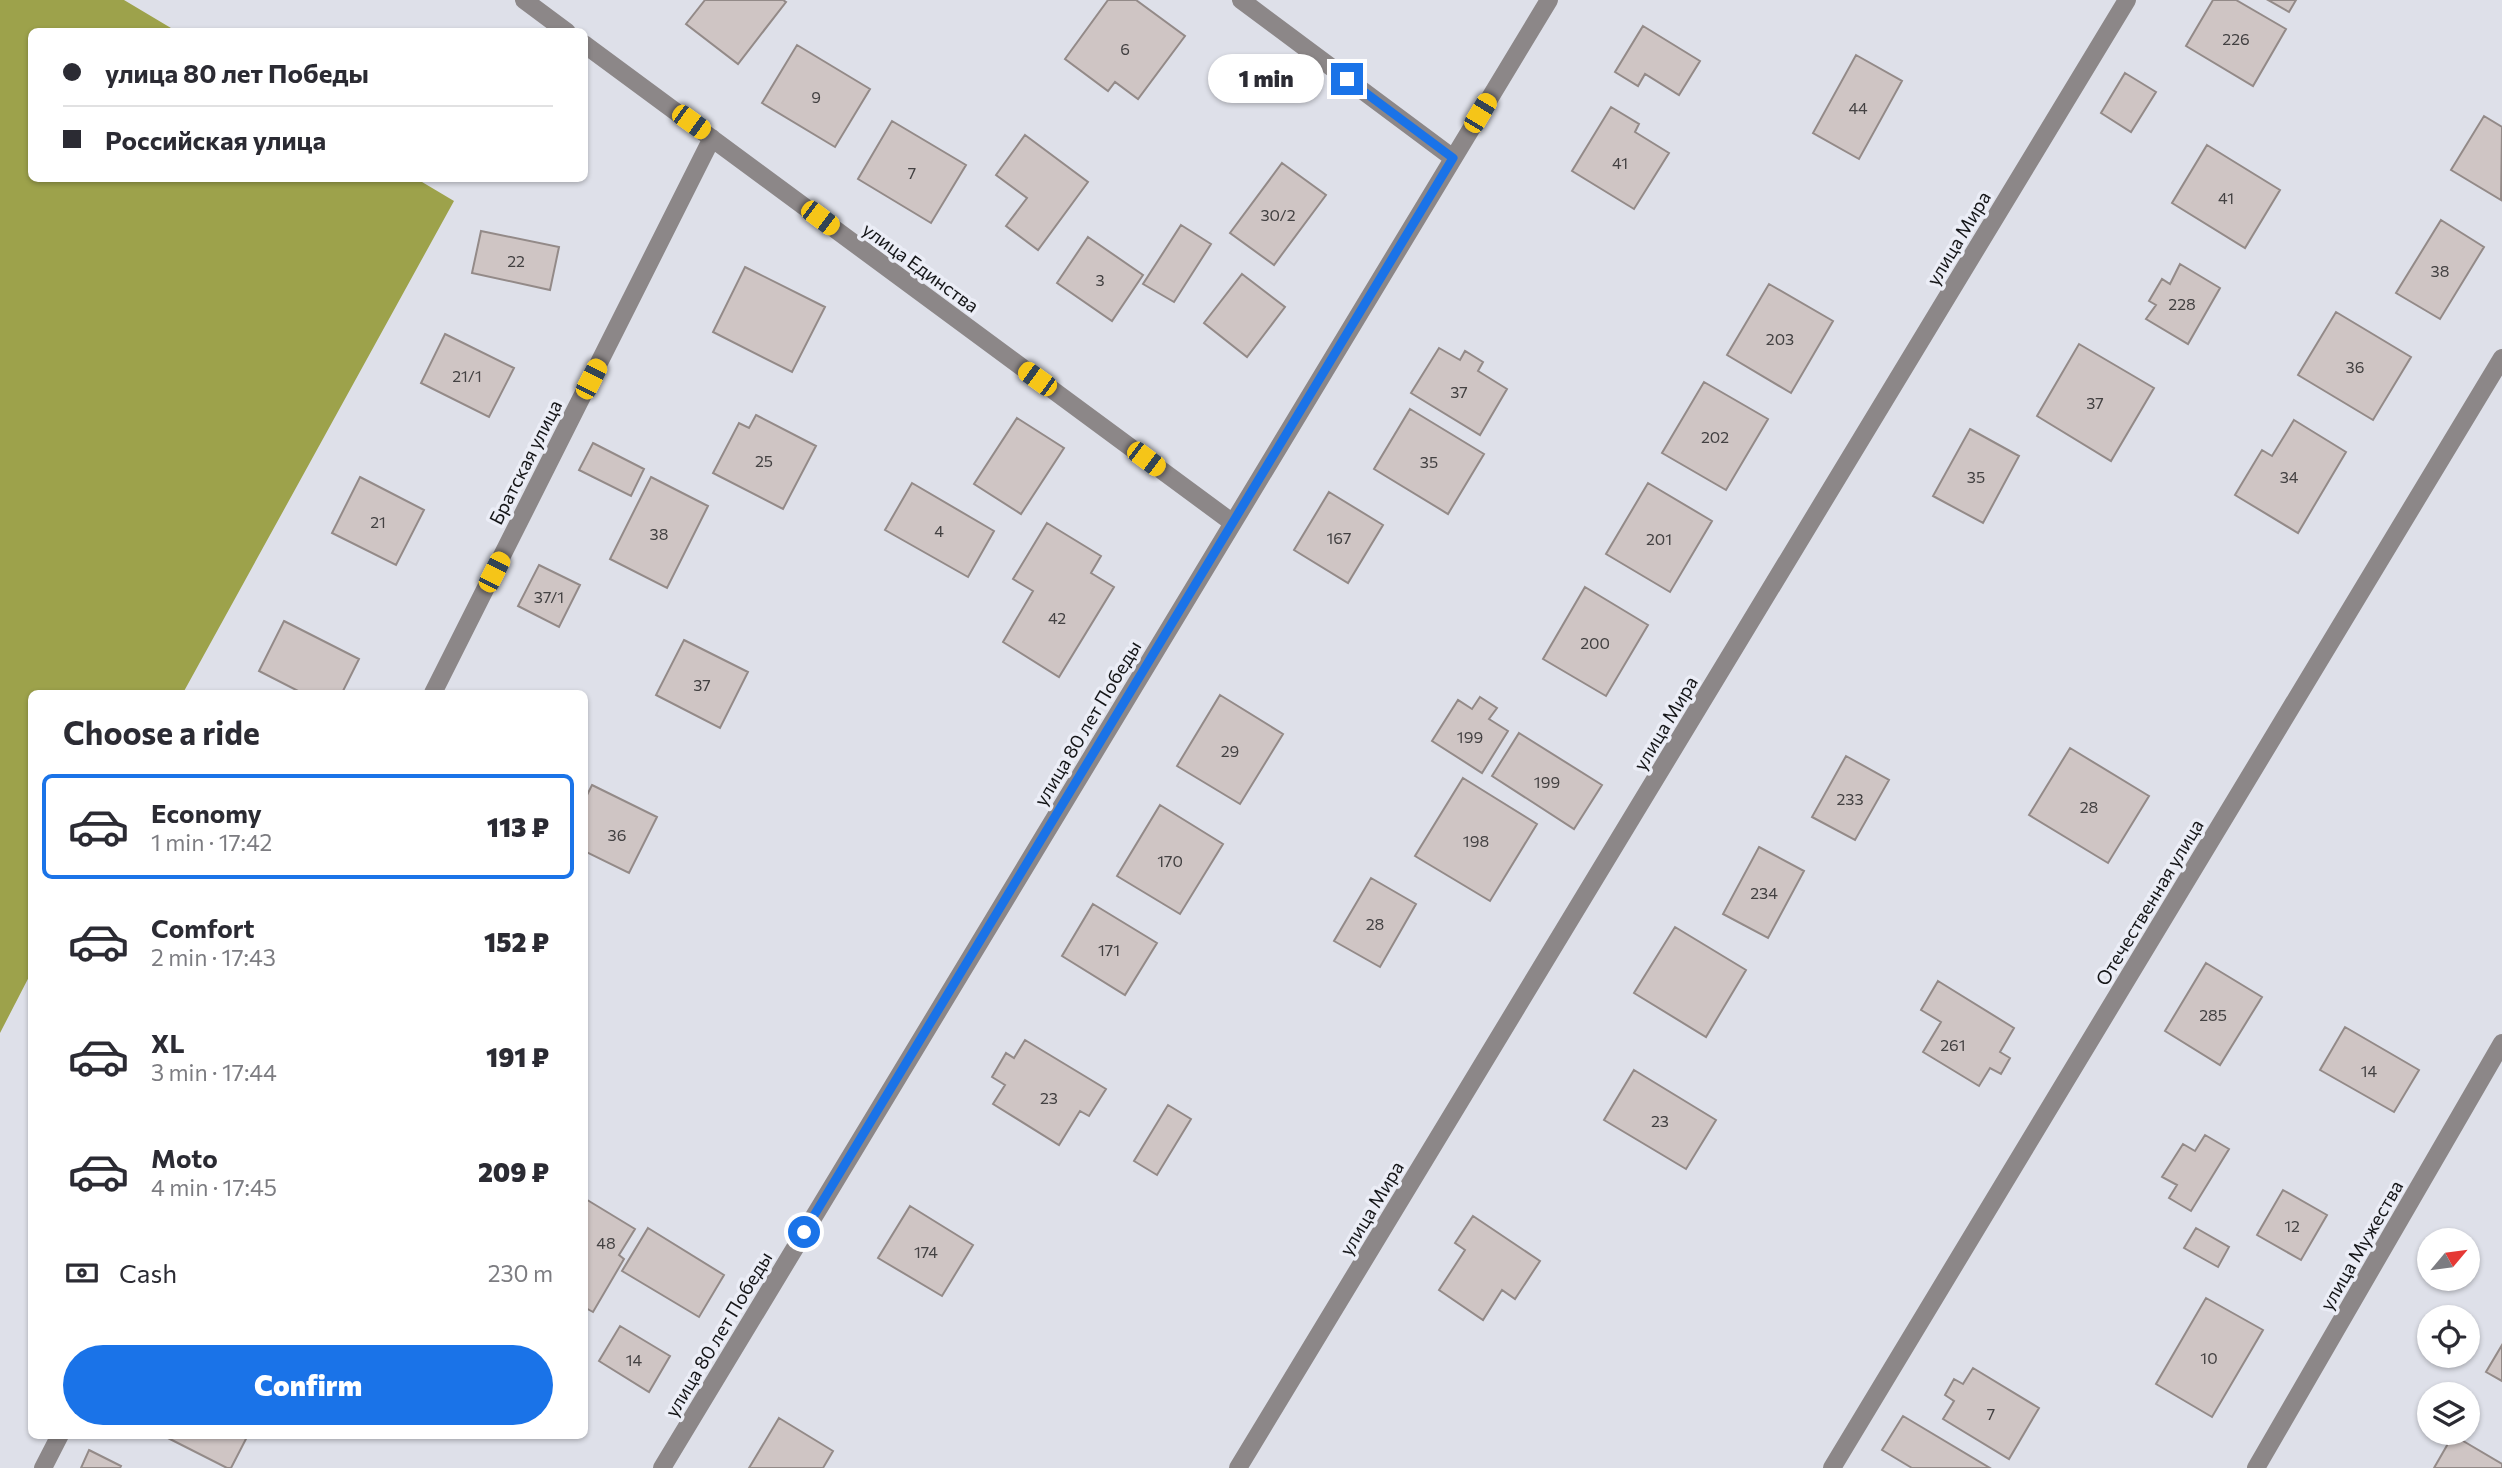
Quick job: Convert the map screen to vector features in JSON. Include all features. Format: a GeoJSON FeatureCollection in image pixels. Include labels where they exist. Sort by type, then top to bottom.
{"type":"FeatureCollection","features":[{"type":"Feature","properties":{"kind":"street"},"geometry":{"type":"LineString","coordinates":[[524,0],[562,28]]}},
{"type":"Feature","properties":{"kind":"street"},"geometry":{"type":"LineString","coordinates":[[1241,0],[1453,158]]}},
{"type":"Feature","properties":{"kind":"street","name":"улица 80 лет Победы"},"geometry":{"type":"LineString","coordinates":[[662,1468],[1549,0]]}},
{"type":"Feature","properties":{"kind":"street","name":"улица Мира"},"geometry":{"type":"LineString","coordinates":[[1238,1468],[2127,0]]}},
{"type":"Feature","properties":{"kind":"street","name":"улица Единства"},"geometry":{"type":"LineString","coordinates":[[588,47],[1233,523]]}},
{"type":"Feature","properties":{"kind":"street","name":"Братская улица"},"geometry":{"type":"LineString","coordinates":[[435,690],[712,138]]}},
{"type":"Feature","properties":{"kind":"street","name":"Отечественная улица"},"geometry":{"type":"LineString","coordinates":[[1832,1468],[2502,358]]}},
{"type":"Feature","properties":{"kind":"street","name":"улица Мужества"},"geometry":{"type":"LineString","coordinates":[[2256,1468],[2502,1043]]}},
{"type":"Feature","properties":{"kind":"street"},"geometry":{"type":"LineString","coordinates":[[43,1468],[58,1439]]}},
{"type":"Feature","properties":{"kind":"green space"},"geometry":{"type":"Polygon","coordinates":[[[0,0],[124,0],[171,28],[28,28],[28,182],[422,182],[454,201],[185,690],[28,690],[28,979],[0,1033],[0,0]]]}},
{"type":"Feature","properties":{"kind":"building"},"geometry":{"type":"Polygon","coordinates":[[[705,0],[786,2],[738,64],[686,24],[705,0]]]}},
{"type":"Feature","properties":{"kind":"building"},"geometry":{"type":"Polygon","coordinates":[[[1108,0],[1136,0],[1185,36],[1138,99],[1115,82],[1108,91],[1065,59],[1108,0]]]}},
{"type":"Feature","properties":{"kind":"building"},"geometry":{"type":"Polygon","coordinates":[[[2213,0],[2236,0],[2286,29],[2253,86],[2186,46],[2213,0]]]}},
{"type":"Feature","properties":{"kind":"building"},"geometry":{"type":"Polygon","coordinates":[[[2268,0],[2296,0],[2289,12],[2268,0]]]}},
{"type":"Feature","properties":{"kind":"building"},"geometry":{"type":"Polygon","coordinates":[[[1643,26],[1700,61],[1679,95],[1645,74],[1638,86],[1615,72],[1643,26]]]}},
{"type":"Feature","properties":{"kind":"building"},"geometry":{"type":"Polygon","coordinates":[[[797,45],[870,89],[835,147],[762,103],[797,45]]]}},
{"type":"Feature","properties":{"kind":"building"},"geometry":{"type":"Polygon","coordinates":[[[1856,55],[1902,81],[1859,159],[1813,133],[1856,55]]]}},
{"type":"Feature","properties":{"kind":"building"},"geometry":{"type":"Polygon","coordinates":[[[2125,73],[2156,92],[2131,132],[2101,113],[2125,73]]]}},
{"type":"Feature","properties":{"kind":"building"},"geometry":{"type":"Polygon","coordinates":[[[1611,107],[1639,124],[1635,132],[1669,153],[1634,209],[1572,171],[1611,107]]]}},
{"type":"Feature","properties":{"kind":"building"},"geometry":{"type":"Polygon","coordinates":[[[2484,116],[2502,127],[2501,200],[2451,170],[2484,116]]]}},
{"type":"Feature","properties":{"kind":"building"},"geometry":{"type":"Polygon","coordinates":[[[892,121],[966,165],[931,223],[858,179],[892,121]]]}},
{"type":"Feature","properties":{"kind":"building"},"geometry":{"type":"Polygon","coordinates":[[[1025,135],[1088,182],[1038,250],[1006,226],[1027,198],[996,175],[1025,135]]]}},
{"type":"Feature","properties":{"kind":"building"},"geometry":{"type":"Polygon","coordinates":[[[2207,145],[2280,190],[2245,248],[2172,203],[2207,145]]]}},
{"type":"Feature","properties":{"kind":"building"},"geometry":{"type":"Polygon","coordinates":[[[1282,163],[1326,195],[1274,265],[1230,233],[1282,163]]]}},
{"type":"Feature","properties":{"kind":"building"},"geometry":{"type":"Polygon","coordinates":[[[2441,220],[2484,247],[2440,319],[2396,293],[2441,220]]]}},
{"type":"Feature","properties":{"kind":"building"},"geometry":{"type":"Polygon","coordinates":[[[1181,225],[1211,244],[1174,302],[1143,284],[1181,225]]]}},
{"type":"Feature","properties":{"kind":"building"},"geometry":{"type":"Polygon","coordinates":[[[481,231],[559,247],[550,290],[472,273],[481,231]]]}},
{"type":"Feature","properties":{"kind":"building"},"geometry":{"type":"Polygon","coordinates":[[[1088,237],[1143,275],[1112,321],[1057,283],[1088,237]]]}},
{"type":"Feature","properties":{"kind":"building"},"geometry":{"type":"Polygon","coordinates":[[[2180,264],[2220,288],[2188,344],[2146,319],[2156,305],[2149,301],[2162,279],[2170,284],[2180,264]]]}},
{"type":"Feature","properties":{"kind":"building"},"geometry":{"type":"Polygon","coordinates":[[[745,267],[825,307],[792,372],[713,332],[745,267]]]}},
{"type":"Feature","properties":{"kind":"building"},"geometry":{"type":"Polygon","coordinates":[[[1242,274],[1285,307],[1247,357],[1204,323],[1242,274]]]}},
{"type":"Feature","properties":{"kind":"building"},"geometry":{"type":"Polygon","coordinates":[[[1769,284],[1833,321],[1791,393],[1727,355],[1769,284]]]}},
{"type":"Feature","properties":{"kind":"building"},"geometry":{"type":"Polygon","coordinates":[[[2336,312],[2411,357],[2373,420],[2298,375],[2336,312]]]}},
{"type":"Feature","properties":{"kind":"building"},"geometry":{"type":"Polygon","coordinates":[[[445,334],[514,368],[489,417],[421,383],[445,334]]]}},
{"type":"Feature","properties":{"kind":"building"},"geometry":{"type":"Polygon","coordinates":[[[2079,344],[2154,388],[2111,461],[2037,416],[2079,344]]]}},
{"type":"Feature","properties":{"kind":"building"},"geometry":{"type":"Polygon","coordinates":[[[1439,348],[1460,360],[1465,351],[1483,362],[1478,371],[1507,389],[1480,435],[1411,393],[1439,348]]]}},
{"type":"Feature","properties":{"kind":"building"},"geometry":{"type":"Polygon","coordinates":[[[1704,382],[1768,419],[1726,490],[1662,453],[1704,382]]]}},
{"type":"Feature","properties":{"kind":"building"},"geometry":{"type":"Polygon","coordinates":[[[1410,409],[1484,454],[1448,514],[1374,469],[1410,409]]]}},
{"type":"Feature","properties":{"kind":"building"},"geometry":{"type":"Polygon","coordinates":[[[756,415],[816,446],[783,509],[713,473],[739,423],[749,428],[756,415]]]}},
{"type":"Feature","properties":{"kind":"building"},"geometry":{"type":"Polygon","coordinates":[[[1017,418],[1064,448],[1021,514],[974,484],[1017,418]]]}},
{"type":"Feature","properties":{"kind":"building"},"geometry":{"type":"Polygon","coordinates":[[[2294,420],[2346,452],[2298,533],[2235,495],[2262,450],[2272,456],[2294,420]]]}},
{"type":"Feature","properties":{"kind":"building"},"geometry":{"type":"Polygon","coordinates":[[[1970,429],[2019,456],[1983,523],[1933,496],[1970,429]]]}},
{"type":"Feature","properties":{"kind":"building"},"geometry":{"type":"Polygon","coordinates":[[[593,443],[644,469],[631,496],[579,470],[593,443]]]}},
{"type":"Feature","properties":{"kind":"building"},"geometry":{"type":"Polygon","coordinates":[[[360,477],[424,510],[396,565],[332,533],[360,477]]]}},
{"type":"Feature","properties":{"kind":"building"},"geometry":{"type":"Polygon","coordinates":[[[651,477],[708,506],[667,588],[610,559],[651,477]]]}},
{"type":"Feature","properties":{"kind":"building"},"geometry":{"type":"Polygon","coordinates":[[[912,483],[994,531],[968,577],[885,530],[912,483]]]}},
{"type":"Feature","properties":{"kind":"building"},"geometry":{"type":"Polygon","coordinates":[[[1648,483],[1712,521],[1670,592],[1606,554],[1648,483]]]}},
{"type":"Feature","properties":{"kind":"building"},"geometry":{"type":"Polygon","coordinates":[[[1329,492],[1383,525],[1348,583],[1294,550],[1329,492]]]}},
{"type":"Feature","properties":{"kind":"building"},"geometry":{"type":"Polygon","coordinates":[[[1047,523],[1101,556],[1091,573],[1114,587],[1059,677],[1003,642],[1033,591],[1013,579],[1047,523]]]}},
{"type":"Feature","properties":{"kind":"building"},"geometry":{"type":"Polygon","coordinates":[[[539,565],[580,585],[559,627],[518,606],[539,565]]]}},
{"type":"Feature","properties":{"kind":"building"},"geometry":{"type":"Polygon","coordinates":[[[1585,587],[1648,625],[1606,696],[1543,659],[1585,587]]]}},
{"type":"Feature","properties":{"kind":"building"},"geometry":{"type":"Polygon","coordinates":[[[284,621],[359,659],[344,690],[296,690],[259,671],[284,621]]]}},
{"type":"Feature","properties":{"kind":"building"},"geometry":{"type":"Polygon","coordinates":[[[684,640],[748,672],[720,728],[656,695],[684,640]]]}},
{"type":"Feature","properties":{"kind":"building"},"geometry":{"type":"Polygon","coordinates":[[[1220,695],[1283,734],[1240,804],[1177,766],[1220,695]]]}},
{"type":"Feature","properties":{"kind":"building"},"geometry":{"type":"Polygon","coordinates":[[[1480,697],[1497,708],[1489,719],[1508,731],[1482,773],[1432,741],[1458,700],[1472,709],[1480,697]]]}},
{"type":"Feature","properties":{"kind":"building"},"geometry":{"type":"Polygon","coordinates":[[[1519,733],[1602,785],[1574,829],[1492,776],[1519,733]]]}},
{"type":"Feature","properties":{"kind":"building"},"geometry":{"type":"Polygon","coordinates":[[[2070,748],[2149,796],[2108,863],[2029,815],[2070,748]]]}},
{"type":"Feature","properties":{"kind":"building"},"geometry":{"type":"Polygon","coordinates":[[[1846,756],[1889,780],[1855,840],[1812,817],[1846,756]]]}},
{"type":"Feature","properties":{"kind":"building"},"geometry":{"type":"Polygon","coordinates":[[[1463,778],[1537,824],[1490,901],[1415,856],[1463,778]]]}},
{"type":"Feature","properties":{"kind":"building"},"geometry":{"type":"Polygon","coordinates":[[[592,785],[657,817],[629,873],[588,853],[588,793],[592,785]]]}},
{"type":"Feature","properties":{"kind":"building"},"geometry":{"type":"Polygon","coordinates":[[[1160,805],[1223,844],[1180,914],[1117,876],[1160,805]]]}},
{"type":"Feature","properties":{"kind":"building"},"geometry":{"type":"Polygon","coordinates":[[[1759,847],[1804,871],[1768,938],[1723,914],[1759,847]]]}},
{"type":"Feature","properties":{"kind":"building"},"geometry":{"type":"Polygon","coordinates":[[[1371,878],[1416,904],[1380,967],[1334,941],[1371,878]]]}},
{"type":"Feature","properties":{"kind":"building"},"geometry":{"type":"Polygon","coordinates":[[[1093,904],[1157,943],[1125,995],[1062,956],[1093,904]]]}},
{"type":"Feature","properties":{"kind":"building"},"geometry":{"type":"Polygon","coordinates":[[[1675,927],[1746,970],[1706,1037],[1634,993],[1675,927]]]}},
{"type":"Feature","properties":{"kind":"building"},"geometry":{"type":"Polygon","coordinates":[[[2206,963],[2262,997],[2220,1065],[2165,1031],[2206,963]]]}},
{"type":"Feature","properties":{"kind":"building"},"geometry":{"type":"Polygon","coordinates":[[[1938,981],[2014,1028],[2000,1052],[2010,1058],[2001,1074],[1990,1068],[1979,1086],[1923,1052],[1941,1022],[1921,1010],[1938,981]]]}},
{"type":"Feature","properties":{"kind":"building"},"geometry":{"type":"Polygon","coordinates":[[[2345,1027],[2419,1070],[2394,1112],[2320,1070],[2345,1027]]]}},
{"type":"Feature","properties":{"kind":"building"},"geometry":{"type":"Polygon","coordinates":[[[1025,1040],[1106,1089],[1089,1116],[1080,1111],[1059,1145],[993,1104],[1005,1085],[992,1077],[1006,1053],[1014,1058],[1025,1040]]]}},
{"type":"Feature","properties":{"kind":"building"},"geometry":{"type":"Polygon","coordinates":[[[1634,1070],[1716,1120],[1686,1169],[1604,1120],[1634,1070]]]}},
{"type":"Feature","properties":{"kind":"building"},"geometry":{"type":"Polygon","coordinates":[[[1168,1105],[1191,1119],[1157,1175],[1134,1161],[1168,1105]]]}},
{"type":"Feature","properties":{"kind":"building"},"geometry":{"type":"Polygon","coordinates":[[[2205,1135],[2229,1149],[2191,1211],[2169,1198],[2177,1185],[2162,1177],[2183,1144],[2195,1151],[2205,1135]]]}},
{"type":"Feature","properties":{"kind":"building"},"geometry":{"type":"Polygon","coordinates":[[[2283,1190],[2327,1215],[2301,1260],[2257,1235],[2283,1190]]]}},
{"type":"Feature","properties":{"kind":"building"},"geometry":{"type":"Polygon","coordinates":[[[588,1200],[635,1229],[619,1255],[624,1259],[593,1312],[588,1309],[588,1200]]]}},
{"type":"Feature","properties":{"kind":"building"},"geometry":{"type":"Polygon","coordinates":[[[910,1206],[973,1245],[942,1296],[878,1258],[910,1206]]]}},
{"type":"Feature","properties":{"kind":"building"},"geometry":{"type":"Polygon","coordinates":[[[1473,1216],[1540,1261],[1515,1299],[1502,1290],[1483,1320],[1439,1290],[1465,1250],[1455,1243],[1473,1216]]]}},
{"type":"Feature","properties":{"kind":"building"},"geometry":{"type":"Polygon","coordinates":[[[648,1228],[724,1275],[699,1317],[622,1271],[648,1228]]]}},
{"type":"Feature","properties":{"kind":"building"},"geometry":{"type":"Polygon","coordinates":[[[2196,1228],[2229,1247],[2218,1267],[2184,1248],[2196,1228]]]}},
{"type":"Feature","properties":{"kind":"building"},"geometry":{"type":"Polygon","coordinates":[[[2206,1298],[2263,1330],[2212,1417],[2156,1384],[2206,1298]]]}},
{"type":"Feature","properties":{"kind":"building"},"geometry":{"type":"Polygon","coordinates":[[[620,1326],[670,1356],[649,1392],[599,1361],[620,1326]]]}},
{"type":"Feature","properties":{"kind":"building"},"geometry":{"type":"Polygon","coordinates":[[[2502,1345],[2502,1381],[2486,1372],[2502,1345]]]}},
{"type":"Feature","properties":{"kind":"building"},"geometry":{"type":"Polygon","coordinates":[[[1973,1368],[2039,1408],[2009,1459],[1943,1419],[1954,1401],[1945,1395],[1954,1379],[1963,1384],[1973,1368]]]}},
{"type":"Feature","properties":{"kind":"building"},"geometry":{"type":"Polygon","coordinates":[[[1903,1416],[1990,1468],[1912,1468],[1882,1450],[1903,1416]]]}},
{"type":"Feature","properties":{"kind":"building"},"geometry":{"type":"Polygon","coordinates":[[[779,1418],[833,1451],[823,1468],[749,1468],[779,1418]]]}},
{"type":"Feature","properties":{"kind":"building"},"geometry":{"type":"Polygon","coordinates":[[[170,1439],[246,1439],[231,1468],[170,1439]]]}},
{"type":"Feature","properties":{"kind":"building"},"geometry":{"type":"Polygon","coordinates":[[[2447,1445],[2470,1445],[2502,1464],[2502,1468],[2434,1468],[2447,1445]]]}},
{"type":"Feature","properties":{"kind":"building"},"geometry":{"type":"Polygon","coordinates":[[[89,1450],[121,1466],[120,1468],[81,1468],[89,1450]]]}},
{"type":"Feature","properties":{"kind":"route"},"geometry":{"type":"LineString","coordinates":[[804,1232],[1453,158],[1347,79]]}}]}
